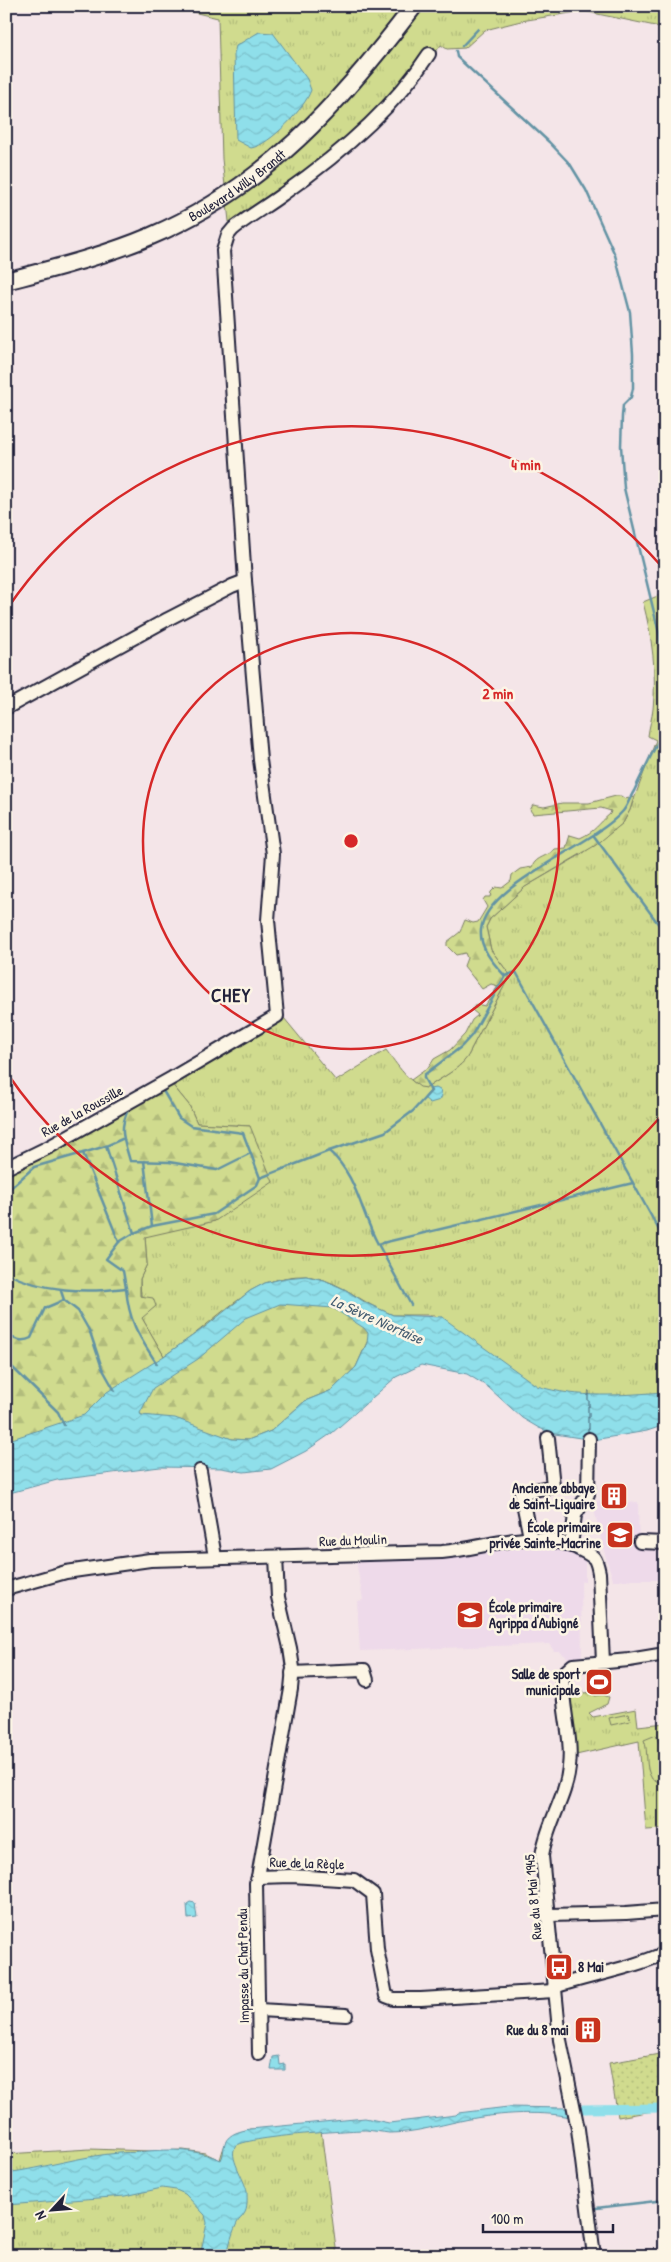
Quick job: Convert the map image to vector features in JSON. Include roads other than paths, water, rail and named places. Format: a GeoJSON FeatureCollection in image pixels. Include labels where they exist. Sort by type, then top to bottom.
{"type":"FeatureCollection","features":[{"type":"Feature","properties":{"kind":"main road","name":"Boulevard Willy Brandt"},"geometry":{"type":"LineString","coordinates":[[6,281],[80,261],[141,240],[181,222],[223,198],[262,171],[297,142],[336,101],[414,6]]}},
{"type":"Feature","properties":{"kind":"street"},"geometry":{"type":"LineString","coordinates":[[6,708],[168,619],[245,581],[223,266],[224,243],[233,229],[284,194],[380,114],[422,66],[429,54]]}},
{"type":"Feature","properties":{"kind":"street","name":"Rue de la Roussille"},"geometry":{"type":"LineString","coordinates":[[6,1168],[49,1147],[277,1016],[268,920],[273,854],[260,760],[245,581]]}},
{"type":"Feature","properties":{"kind":"street"},"geometry":{"type":"LineString","coordinates":[[530,1537],[521,1493],[553,1486],[548,1438]]}},
{"type":"Feature","properties":{"kind":"street"},"geometry":{"type":"LineString","coordinates":[[571,1546],[575,1515],[588,1494],[589,1439]]}},
{"type":"Feature","properties":{"kind":"street"},"geometry":{"type":"LineString","coordinates":[[200,1471],[215,1557]]}},
{"type":"Feature","properties":{"kind":"street","name":"Rue du Moulin"},"geometry":{"type":"LineString","coordinates":[[6,1589],[46,1576],[86,1568],[150,1560],[456,1551],[530,1537],[571,1546],[594,1558],[599,1573],[603,1662]]}},
{"type":"Feature","properties":{"kind":"street"},"geometry":{"type":"LineString","coordinates":[[640,1542],[665,1543]]}},
{"type":"Feature","properties":{"kind":"street","name":"Rue de la Règle"},"geometry":{"type":"LineString","coordinates":[[276,1557],[278,1597],[290,1648],[292,1689],[258,1877],[292,1876],[354,1880],[369,1890],[373,1894],[377,1950],[386,1996],[394,1999],[421,1999],[554,1989]]}},
{"type":"Feature","properties":{"kind":"street","name":"Rue du 8 Mai 1945"},"geometry":{"type":"LineString","coordinates":[[594,2256],[578,2129],[560,2040],[554,1989],[550,1915],[543,1868],[544,1846],[548,1829],[567,1779],[570,1757],[563,1674],[573,1665],[629,1660],[665,1654]]}},
{"type":"Feature","properties":{"kind":"street"},"geometry":{"type":"LineString","coordinates":[[292,1673],[364,1670],[367,1680]]}},
{"type":"Feature","properties":{"kind":"street","name":"Impasse du Chat Pendu"},"geometry":{"type":"LineString","coordinates":[[258,1877],[256,1883],[259,2054]]}},
{"type":"Feature","properties":{"kind":"street"},"geometry":{"type":"LineString","coordinates":[[550,1915],[665,1910]]}},
{"type":"Feature","properties":{"kind":"street"},"geometry":{"type":"LineString","coordinates":[[554,1989],[609,1970],[637,1965],[665,1953]]}},
{"type":"Feature","properties":{"kind":"street"},"geometry":{"type":"LineString","coordinates":[[259,2010],[346,2015]]}},
{"type":"Feature","properties":{"kind":"water"},"geometry":{"type":"Polygon","coordinates":[[[259,32],[273,33],[307,79],[311,90],[302,106],[286,125],[268,140],[251,148],[236,140],[234,54],[236,46],[259,32]]]}},
{"type":"Feature","properties":{"kind":"water"},"geometry":{"type":"Polygon","coordinates":[[[436,1088],[440,1090],[442,1096],[440,1100],[430,1103],[424,1098],[430,1091],[429,1089],[436,1088]]]}},
{"type":"Feature","properties":{"kind":"water","name":"La Sèvre Niortaise"},"geometry":{"type":"Polygon","coordinates":[[[306,1276],[324,1280],[346,1290],[366,1303],[393,1315],[442,1317],[537,1386],[568,1393],[601,1395],[665,1392],[665,1425],[647,1431],[593,1440],[555,1434],[539,1428],[522,1418],[488,1387],[467,1374],[421,1365],[396,1377],[332,1433],[306,1451],[271,1469],[244,1472],[221,1468],[160,1467],[57,1480],[6,1494],[6,1441],[84,1415],[107,1392],[164,1356],[205,1327],[250,1291],[265,1283],[285,1278],[306,1276]],[[280,1304],[246,1318],[198,1359],[153,1388],[140,1413],[141,1415],[175,1418],[232,1439],[248,1440],[271,1431],[305,1401],[332,1390],[356,1367],[367,1343],[368,1333],[364,1328],[333,1308],[280,1304]]]}},
{"type":"Feature","properties":{"kind":"water"},"geometry":{"type":"Polygon","coordinates":[[[190,1902],[195,1903],[197,1918],[188,1919],[187,1904],[190,1902]]]}},
{"type":"Feature","properties":{"kind":"water"},"geometry":{"type":"Polygon","coordinates":[[[279,2056],[280,2065],[285,2064],[285,2070],[271,2070],[273,2057],[279,2056]]]}},
{"type":"Feature","properties":{"kind":"water"},"geometry":{"type":"Polygon","coordinates":[[[569,2104],[570,2117],[530,2113],[500,2115],[407,2132],[340,2131],[276,2137],[236,2146],[234,2150],[235,2162],[246,2187],[247,2207],[234,2231],[227,2256],[200,2256],[207,2223],[205,2215],[185,2194],[176,2190],[162,2188],[125,2196],[6,2205],[6,2173],[91,2157],[170,2150],[190,2151],[221,2160],[225,2143],[229,2137],[250,2129],[365,2118],[389,2123],[508,2107],[566,2108],[569,2104]]]}},
{"type":"Feature","properties":{"kind":"waterway"},"geometry":{"type":"LineString","coordinates":[[462,46],[478,29]]}},
{"type":"Feature","properties":{"kind":"waterway"},"geometry":{"type":"LineString","coordinates":[[456,51],[457,57],[549,142],[570,164],[586,190],[615,255],[630,312],[633,354],[633,388],[631,397],[623,405],[622,416],[621,446],[624,488],[659,633],[662,656],[665,736]]}},
{"type":"Feature","properties":{"kind":"waterway"},"geometry":{"type":"LineString","coordinates":[[505,976],[488,955],[482,943],[481,930],[487,913],[501,897],[520,882],[608,825],[623,811],[659,740],[664,736],[665,739]]}},
{"type":"Feature","properties":{"kind":"waterway"},"geometry":{"type":"LineString","coordinates":[[594,836],[665,933]]}},
{"type":"Feature","properties":{"kind":"waterway"},"geometry":{"type":"LineString","coordinates":[[378,1244],[346,1171],[329,1151],[385,1132],[413,1111],[431,1091],[424,1075],[461,1047],[472,1035],[505,976],[516,972],[633,1183]]}},
{"type":"Feature","properties":{"kind":"waterway"},"geometry":{"type":"LineString","coordinates":[[162,1089],[179,1118],[191,1126],[243,1133],[260,1178],[329,1151]]}},
{"type":"Feature","properties":{"kind":"waterway"},"geometry":{"type":"LineString","coordinates":[[129,1108],[124,1122],[123,1134],[130,1161],[169,1162],[217,1170],[251,1153]]}},
{"type":"Feature","properties":{"kind":"waterway"},"geometry":{"type":"LineString","coordinates":[[122,1139],[106,1146],[134,1233]]}},
{"type":"Feature","properties":{"kind":"waterway"},"geometry":{"type":"LineString","coordinates":[[106,1146],[83,1153],[119,1242]]}},
{"type":"Feature","properties":{"kind":"waterway"},"geometry":{"type":"LineString","coordinates":[[6,1192],[34,1167],[83,1153]]}},
{"type":"Feature","properties":{"kind":"waterway"},"geometry":{"type":"LineString","coordinates":[[144,1161],[152,1226]]}},
{"type":"Feature","properties":{"kind":"waterway"},"geometry":{"type":"LineString","coordinates":[[6,1273],[35,1284],[65,1290],[126,1288],[123,1271],[106,1259],[119,1242],[134,1233],[152,1226],[214,1214],[257,1185],[260,1178]]}},
{"type":"Feature","properties":{"kind":"waterway"},"geometry":{"type":"LineString","coordinates":[[411,1305],[378,1244],[633,1183],[665,1241]]}},
{"type":"Feature","properties":{"kind":"waterway"},"geometry":{"type":"LineString","coordinates":[[126,1288],[132,1319],[157,1364]]}},
{"type":"Feature","properties":{"kind":"waterway"},"geometry":{"type":"LineString","coordinates":[[61,1291],[64,1300],[78,1311],[90,1332],[102,1368],[115,1391]]}},
{"type":"Feature","properties":{"kind":"waterway"},"geometry":{"type":"LineString","coordinates":[[6,1335],[22,1340],[31,1338],[45,1308],[64,1300]]}},
{"type":"Feature","properties":{"kind":"waterway"},"geometry":{"type":"LineString","coordinates":[[6,1359],[58,1412],[64,1425]]}},
{"type":"Feature","properties":{"kind":"waterway"},"geometry":{"type":"LineString","coordinates":[[583,2109],[665,2108]]}},
{"type":"Feature","properties":{"kind":"waterway"},"geometry":{"type":"LineString","coordinates":[[596,2208],[665,2200]]}},
{"type":"Feature","properties":{"kind":"place","name":"Ancienne abbaye de Saint-Liguaire"},"geometry":{"type":"Point","coordinates":[614,1496]}},
{"type":"Feature","properties":{"kind":"place","name":"École primaire privée Sainte-Macrine"},"geometry":{"type":"Point","coordinates":[620,1535]}},
{"type":"Feature","properties":{"kind":"place","name":"École primaire Agrippa d'Aubigné"},"geometry":{"type":"Point","coordinates":[470,1615]}},
{"type":"Feature","properties":{"kind":"place","name":"Salle de sport municipale"},"geometry":{"type":"Point","coordinates":[599,1682]}},
{"type":"Feature","properties":{"kind":"place","name":"8 Mai"},"geometry":{"type":"Point","coordinates":[559,1967]}},
{"type":"Feature","properties":{"kind":"place","name":"Rue du 8 mai"},"geometry":{"type":"Point","coordinates":[588,2030]}},
{"type":"Feature","properties":{"kind":"district","name":"CHEY"},"geometry":{"type":"Point","coordinates":[231,995]}}]}
